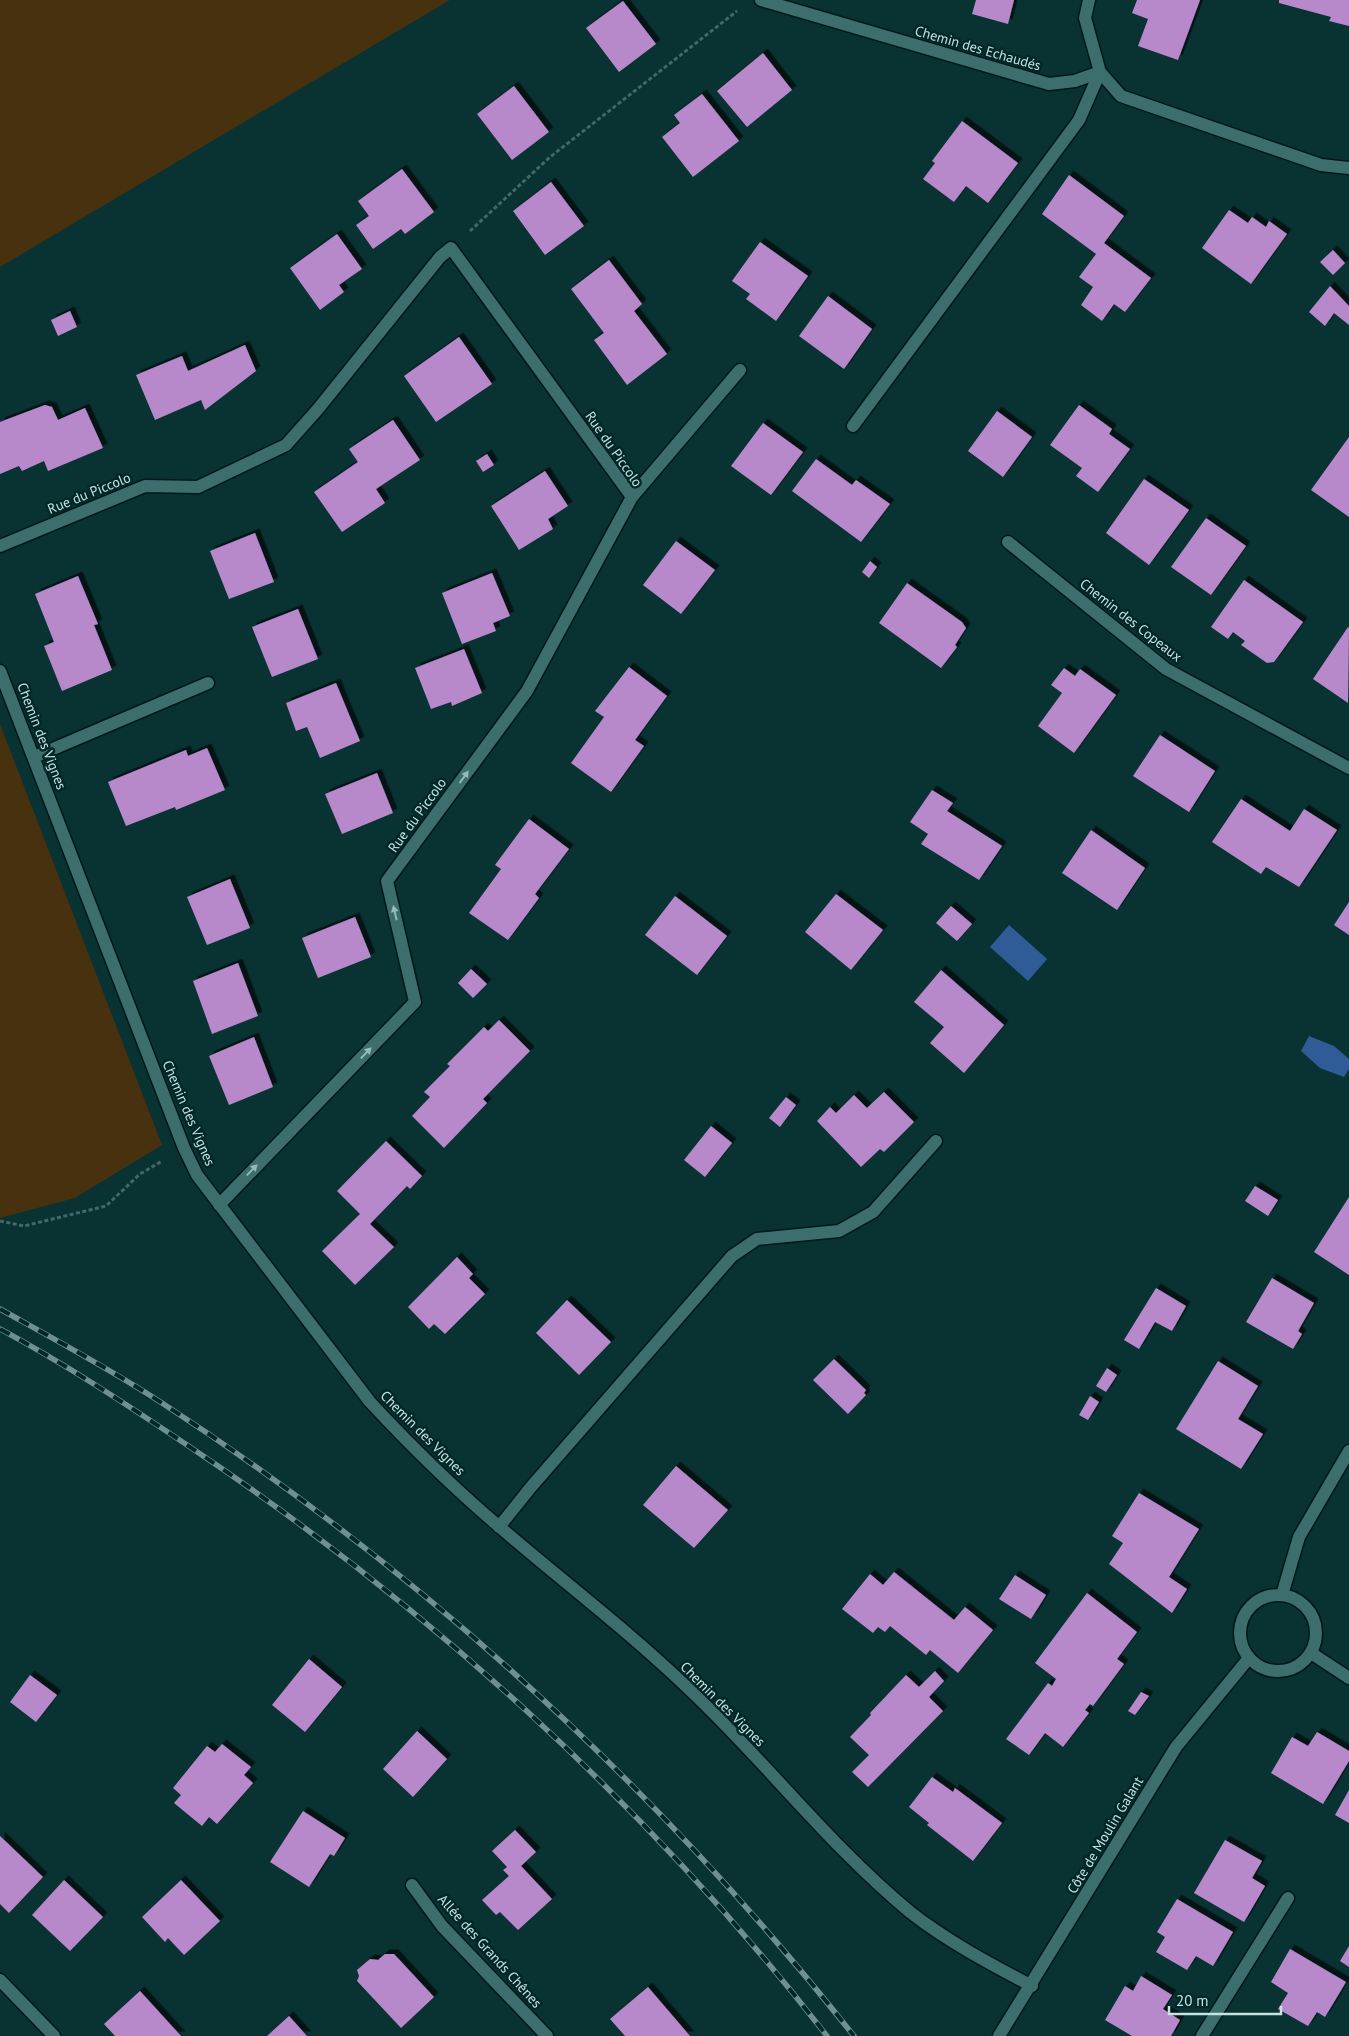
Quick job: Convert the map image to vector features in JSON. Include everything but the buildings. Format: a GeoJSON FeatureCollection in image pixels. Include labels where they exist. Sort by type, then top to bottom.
{"type":"FeatureCollection","features":[{"type":"Feature","properties":{"kind":"street","name":"Chemin des Echaudés"},"geometry":{"type":"LineString","coordinates":[[761,0],[1049,84],[1075,81],[1100,72]]}},
{"type":"Feature","properties":{"kind":"street"},"geometry":{"type":"LineString","coordinates":[[1089,0],[1085,18],[1100,72],[1121,96],[1321,165],[1349,168]]}},
{"type":"Feature","properties":{"kind":"street"},"geometry":{"type":"LineString","coordinates":[[853,426],[1079,120],[1100,72]]}},
{"type":"Feature","properties":{"kind":"street","name":"Rue du Piccolo"},"geometry":{"type":"LineString","coordinates":[[0,546],[146,486],[198,487],[286,445],[318,409],[440,257],[451,248],[632,497],[527,691],[387,881],[415,1002],[218,1205]]}},
{"type":"Feature","properties":{"kind":"street"},"geometry":{"type":"LineString","coordinates":[[632,497],[740,370]]}},
{"type":"Feature","properties":{"kind":"street","name":"Chemin des Copeaux"},"geometry":{"type":"LineString","coordinates":[[1008,542],[1166,669],[1349,768]]}},
{"type":"Feature","properties":{"kind":"street","name":"Chemin des Vignes"},"geometry":{"type":"LineString","coordinates":[[0,671],[184,1148],[197,1175],[370,1402],[396,1430],[500,1527],[620,1627],[692,1691],[848,1854],[911,1913],[966,1950],[1032,1986]]}},
{"type":"Feature","properties":{"kind":"street"},"geometry":{"type":"LineString","coordinates":[[34,757],[208,683]]}},
{"type":"Feature","properties":{"kind":"street"},"geometry":{"type":"LineString","coordinates":[[500,1527],[538,1480],[732,1256],[757,1239],[839,1231],[873,1212],[936,1141]]}},
{"type":"Feature","properties":{"kind":"street"},"geometry":{"type":"LineString","coordinates":[[1282,1595],[1299,1537],[1349,1451]]}},
{"type":"Feature","properties":{"kind":"street"},"geometry":{"type":"LineString","coordinates":[[1282,1595],[1298,1601],[1308,1609],[1314,1621],[1316,1641],[1311,1652],[1302,1663],[1283,1671],[1272,1671],[1259,1667],[1249,1658],[1242,1647],[1240,1628],[1245,1615],[1253,1605],[1264,1598],[1282,1595]]}},
{"type":"Feature","properties":{"kind":"street"},"geometry":{"type":"LineString","coordinates":[[1311,1652],[1349,1678]]}},
{"type":"Feature","properties":{"kind":"street","name":"Côte de Moulin Galant"},"geometry":{"type":"LineString","coordinates":[[1000,2036],[1176,1746],[1249,1658]]}},
{"type":"Feature","properties":{"kind":"street","name":"Allée des Grands Chênes"},"geometry":{"type":"LineString","coordinates":[[412,1885],[442,1926],[547,2036]]}},
{"type":"Feature","properties":{"kind":"street"},"geometry":{"type":"LineString","coordinates":[[1202,2036],[1288,1898]]}},
{"type":"Feature","properties":{"kind":"street"},"geometry":{"type":"LineString","coordinates":[[0,1980],[54,2036]]}},
{"type":"Feature","properties":{"kind":"path"},"geometry":{"type":"LineString","coordinates":[[451,248],[550,157],[736,12]]}},
{"type":"Feature","properties":{"kind":"path"},"geometry":{"type":"LineString","coordinates":[[0,1221],[24,1226],[106,1206],[140,1174],[184,1148]]}},
{"type":"Feature","properties":{"kind":"shaded area"},"geometry":{"type":"Polygon","coordinates":[[[0,0],[450,0],[0,267],[0,0]]]}},
{"type":"Feature","properties":{"kind":"shaded area"},"geometry":{"type":"Polygon","coordinates":[[[0,724],[162,1145],[75,1198],[0,1218],[0,724]]]}},
{"type":"Feature","properties":{"kind":"water"},"geometry":{"type":"Polygon","coordinates":[[[1009,925],[1047,959],[1028,981],[990,947],[1009,925]]]}},
{"type":"Feature","properties":{"kind":"water"},"geometry":{"type":"Polygon","coordinates":[[[1309,1036],[1334,1046],[1349,1059],[1349,1069],[1344,1077],[1320,1068],[1301,1051],[1309,1036]]]}},
{"type":"Feature","properties":{"kind":"railway"},"geometry":{"type":"LineString","coordinates":[[0,1309],[142,1390],[260,1470],[355,1540],[446,1614],[534,1691],[619,1772],[700,1856],[779,1944],[854,2036]]}},
{"type":"Feature","properties":{"kind":"railway"},"geometry":{"type":"LineString","coordinates":[[0,1329],[72,1370],[187,1445],[277,1507],[364,1573],[449,1643],[531,1715],[610,1791],[686,1869],[758,1951],[827,2036]]}}]}
